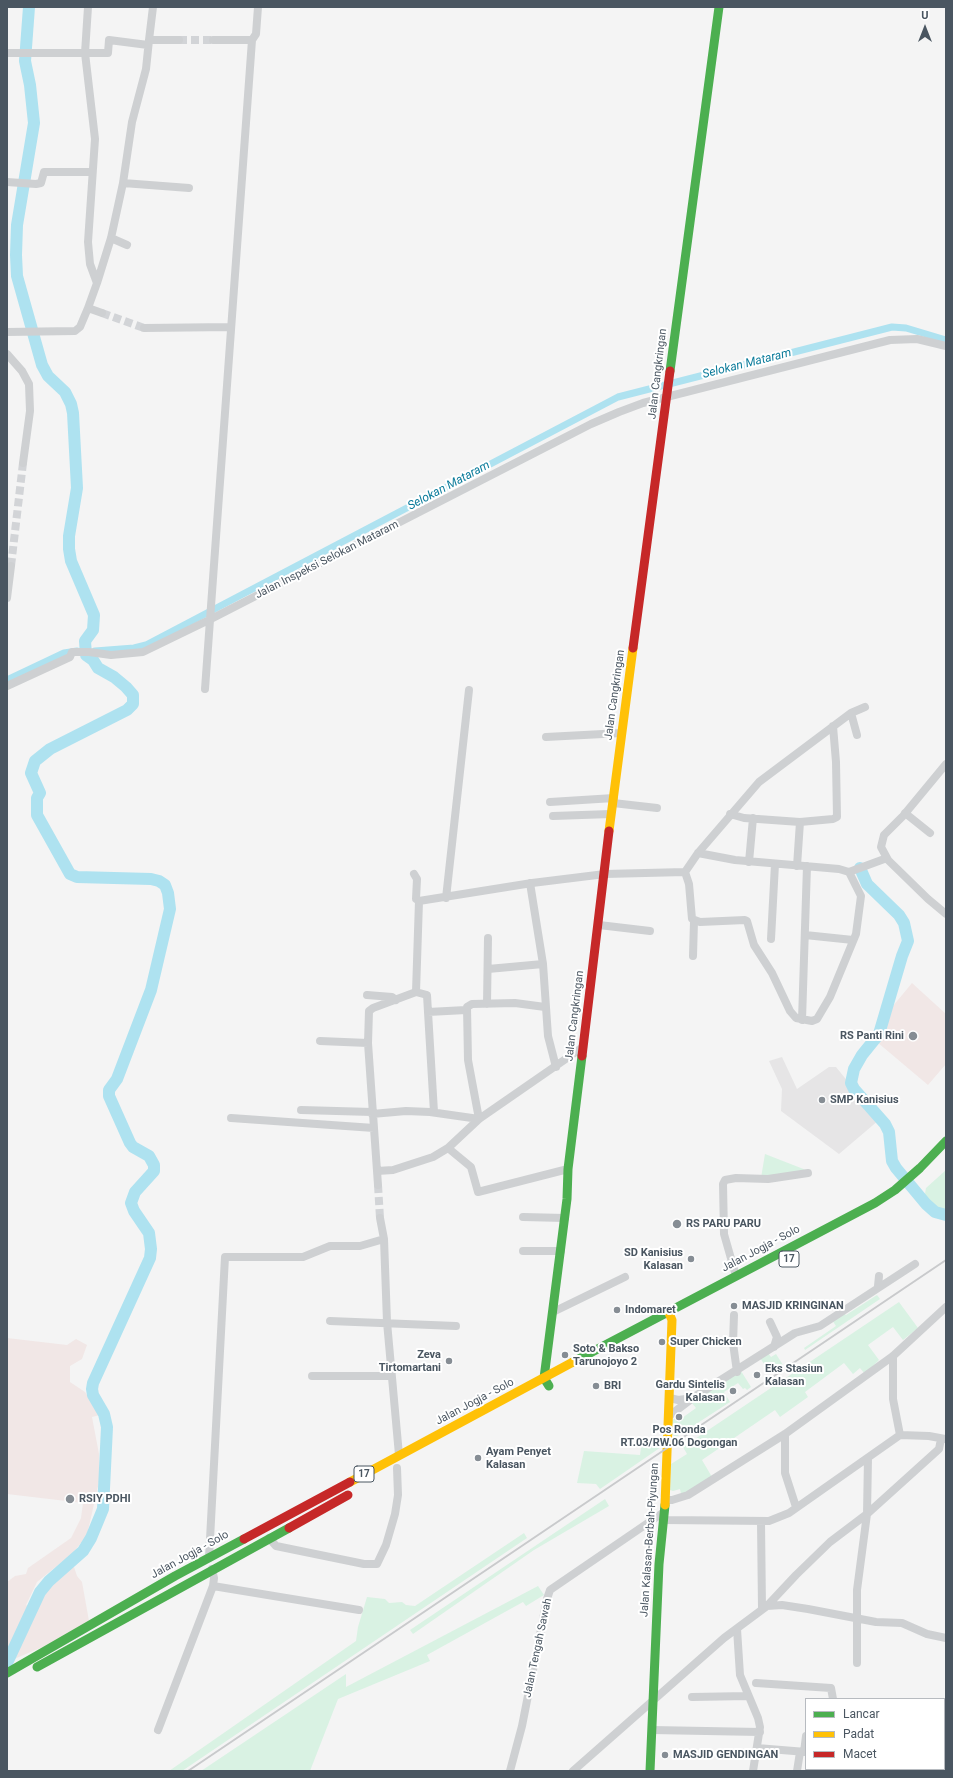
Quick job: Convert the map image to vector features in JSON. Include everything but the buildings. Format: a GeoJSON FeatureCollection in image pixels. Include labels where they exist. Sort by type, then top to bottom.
{"type":"FeatureCollection","features":[{"type":"Feature","properties":{"kind":"main road","name":"Jalan Cangkringan"},"geometry":{"type":"LineString","coordinates":[[545,1384],[565,1218],[568,1169],[599,925],[611,814],[719,7]]}},
{"type":"Feature","properties":{"kind":"main road","name":"Jalan Jogja - Solo"},"geometry":{"type":"LineString","coordinates":[[17,1674],[93,1622],[175,1576],[399,1456],[545,1384],[668,1312],[875,1203],[897,1188],[920,1168],[946,1141]]}},
{"type":"Feature","properties":{"kind":"main road"},"geometry":{"type":"LineString","coordinates":[[893,1203],[915,1185]]}},
{"type":"Feature","properties":{"kind":"main road"},"geometry":{"type":"LineString","coordinates":[[604,1357],[693,1310]]}},
{"type":"Feature","properties":{"kind":"main road","name":"Jalan Kalasan-Berbah-Piyungan"},"geometry":{"type":"LineString","coordinates":[[650,1771],[670,1398],[672,1320],[668,1312]]}},
{"type":"Feature","properties":{"kind":"main road","name":"Jalan Jogja - Solo"},"geometry":{"type":"LineString","coordinates":[[545,1384],[563,1378]]}},
{"type":"Feature","properties":{"kind":"main road","name":"Jalan Jogja - Solo"},"geometry":{"type":"LineString","coordinates":[[17,1674],[357,1490]]}},
{"type":"Feature","properties":{"kind":"main road"},"geometry":{"type":"LineString","coordinates":[[175,1576],[181,1586]]}},
{"type":"Feature","properties":{"kind":"street"},"geometry":{"type":"LineString","coordinates":[[88,7],[85,53],[95,139],[88,242],[90,264],[97,283]]}},
{"type":"Feature","properties":{"kind":"street"},"geometry":{"type":"LineString","coordinates":[[7,332],[75,330],[80,327],[97,283],[111,238],[123,183],[132,122],[146,69],[154,7]]}},
{"type":"Feature","properties":{"kind":"street"},"geometry":{"type":"LineString","coordinates":[[204,689],[252,40],[256,34],[258,7]]}},
{"type":"Feature","properties":{"kind":"street"},"geometry":{"type":"LineString","coordinates":[[7,53],[108,53],[108,40],[149,42],[179,40]]}},
{"type":"Feature","properties":{"kind":"street"},"geometry":{"type":"LineString","coordinates":[[213,40],[252,40]]}},
{"type":"Feature","properties":{"kind":"street"},"geometry":{"type":"LineString","coordinates":[[7,182],[41,183],[44,172],[92,172]]}},
{"type":"Feature","properties":{"kind":"street"},"geometry":{"type":"LineString","coordinates":[[123,183],[189,188]]}},
{"type":"Feature","properties":{"kind":"street"},"geometry":{"type":"LineString","coordinates":[[111,238],[127,245]]}},
{"type":"Feature","properties":{"kind":"street"},"geometry":{"type":"LineString","coordinates":[[88,308],[102,313]]}},
{"type":"Feature","properties":{"kind":"street"},"geometry":{"type":"LineString","coordinates":[[144,328],[231,327]]}},
{"type":"Feature","properties":{"kind":"street","name":"Jalan Inspeksi Selokan Mataram"},"geometry":{"type":"LineString","coordinates":[[7,686],[70,657],[72,652],[89,652],[111,655],[142,652],[591,424],[631,407],[667,395],[855,347],[890,340],[917,339],[945,346]]}},
{"type":"Feature","properties":{"kind":"street"},"geometry":{"type":"LineString","coordinates":[[7,354],[22,371],[29,384],[30,411],[23,463]]}},
{"type":"Feature","properties":{"kind":"street"},"geometry":{"type":"LineString","coordinates":[[7,598],[11,566]]}},
{"type":"Feature","properties":{"kind":"street"},"geometry":{"type":"LineString","coordinates":[[446,898],[469,690]]}},
{"type":"Feature","properties":{"kind":"street"},"geometry":{"type":"LineString","coordinates":[[685,872],[698,853],[730,814],[760,782],[851,713],[865,707]]}},
{"type":"Feature","properties":{"kind":"street"},"geometry":{"type":"LineString","coordinates":[[851,713],[857,735]]}},
{"type":"Feature","properties":{"kind":"street"},"geometry":{"type":"LineString","coordinates":[[730,814],[753,818],[800,822],[833,819],[836,817],[836,762],[834,726]]}},
{"type":"Feature","properties":{"kind":"street"},"geometry":{"type":"LineString","coordinates":[[546,737],[622,733]]}},
{"type":"Feature","properties":{"kind":"street"},"geometry":{"type":"LineString","coordinates":[[946,764],[882,839],[881,847],[887,858],[928,899],[946,914]]}},
{"type":"Feature","properties":{"kind":"street"},"geometry":{"type":"LineString","coordinates":[[550,802],[613,801],[657,808]]}},
{"type":"Feature","properties":{"kind":"street"},"geometry":{"type":"LineString","coordinates":[[905,813],[930,833]]}},
{"type":"Feature","properties":{"kind":"street"},"geometry":{"type":"LineString","coordinates":[[553,816],[611,814]]}},
{"type":"Feature","properties":{"kind":"street"},"geometry":{"type":"LineString","coordinates":[[749,862],[753,818]]}},
{"type":"Feature","properties":{"kind":"street"},"geometry":{"type":"LineString","coordinates":[[797,866],[800,822]]}},
{"type":"Feature","properties":{"kind":"street"},"geometry":{"type":"LineString","coordinates":[[698,853],[749,862],[839,869],[849,872],[887,858]]}},
{"type":"Feature","properties":{"kind":"street"},"geometry":{"type":"LineString","coordinates":[[771,939],[775,864]]}},
{"type":"Feature","properties":{"kind":"street"},"geometry":{"type":"LineString","coordinates":[[802,1020],[807,866]]}},
{"type":"Feature","properties":{"kind":"street"},"geometry":{"type":"LineString","coordinates":[[419,901],[446,898],[530,883],[605,874],[685,872]]}},
{"type":"Feature","properties":{"kind":"street"},"geometry":{"type":"LineString","coordinates":[[685,872],[689,884],[691,918],[694,921],[694,956]]}},
{"type":"Feature","properties":{"kind":"street"},"geometry":{"type":"LineString","coordinates":[[694,921],[747,921],[756,950],[772,974],[790,1011],[796,1018],[812,1021],[818,1019],[830,997],[853,940],[862,901],[859,890],[849,872]]}},
{"type":"Feature","properties":{"kind":"street"},"geometry":{"type":"LineString","coordinates":[[414,874],[417,879],[416,899],[419,901],[416,992]]}},
{"type":"Feature","properties":{"kind":"street"},"geometry":{"type":"LineString","coordinates":[[530,883],[543,964],[548,1036],[556,1067]]}},
{"type":"Feature","properties":{"kind":"street"},"geometry":{"type":"LineString","coordinates":[[599,925],[650,932]]}},
{"type":"Feature","properties":{"kind":"street"},"geometry":{"type":"LineString","coordinates":[[805,935],[853,940]]}},
{"type":"Feature","properties":{"kind":"street"},"geometry":{"type":"LineString","coordinates":[[487,1004],[488,938]]}},
{"type":"Feature","properties":{"kind":"street"},"geometry":{"type":"LineString","coordinates":[[488,969],[543,964]]}},
{"type":"Feature","properties":{"kind":"street"},"geometry":{"type":"LineString","coordinates":[[378,1186],[368,1043],[370,1010],[416,992],[427,995],[434,1112]]}},
{"type":"Feature","properties":{"kind":"street"},"geometry":{"type":"LineString","coordinates":[[367,995],[392,997],[396,1000]]}},
{"type":"Feature","properties":{"kind":"street"},"geometry":{"type":"LineString","coordinates":[[479,1119],[468,1060],[466,1010],[469,1005],[487,1004],[515,1003],[545,1007]]}},
{"type":"Feature","properties":{"kind":"street"},"geometry":{"type":"LineString","coordinates":[[428,1012],[466,1010]]}},
{"type":"Feature","properties":{"kind":"street"},"geometry":{"type":"LineString","coordinates":[[320,1041],[368,1043]]}},
{"type":"Feature","properties":{"kind":"street"},"geometry":{"type":"LineString","coordinates":[[377,1171],[393,1170],[416,1164],[433,1157],[448,1148],[479,1119],[583,1047]]}},
{"type":"Feature","properties":{"kind":"street"},"geometry":{"type":"LineString","coordinates":[[301,1110],[372,1113],[406,1111],[434,1112],[479,1119]]}},
{"type":"Feature","properties":{"kind":"street"},"geometry":{"type":"LineString","coordinates":[[231,1118],[374,1128]]}},
{"type":"Feature","properties":{"kind":"street"},"geometry":{"type":"LineString","coordinates":[[448,1148],[471,1167],[478,1192],[568,1169]]}},
{"type":"Feature","properties":{"kind":"street"},"geometry":{"type":"LineString","coordinates":[[736,1276],[724,1234],[723,1184],[725,1180],[736,1178],[768,1179],[808,1173]]}},
{"type":"Feature","properties":{"kind":"street"},"geometry":{"type":"LineString","coordinates":[[523,1217],[565,1218]]}},
{"type":"Feature","properties":{"kind":"street"},"geometry":{"type":"LineString","coordinates":[[380,1218],[384,1239],[387,1322],[399,1456]]}},
{"type":"Feature","properties":{"kind":"street"},"geometry":{"type":"LineString","coordinates":[[209,1558],[225,1257],[303,1257],[330,1246],[360,1246],[384,1239]]}},
{"type":"Feature","properties":{"kind":"street"},"geometry":{"type":"LineString","coordinates":[[523,1251],[561,1251]]}},
{"type":"Feature","properties":{"kind":"street"},"geometry":{"type":"LineString","coordinates":[[669,1416],[694,1397],[737,1372],[774,1347],[795,1334],[820,1326],[878,1286],[886,1284],[914,1264]]}},
{"type":"Feature","properties":{"kind":"street"},"geometry":{"type":"LineString","coordinates":[[878,1286],[879,1276]]}},
{"type":"Feature","properties":{"kind":"street"},"geometry":{"type":"LineString","coordinates":[[553,1312],[625,1277]]}},
{"type":"Feature","properties":{"kind":"street"},"geometry":{"type":"LineString","coordinates":[[665,1500],[672,1500],[688,1495],[785,1434],[893,1356],[946,1307]]}},
{"type":"Feature","properties":{"kind":"street"},"geometry":{"type":"LineString","coordinates":[[734,1315],[733,1343],[737,1372]]}},
{"type":"Feature","properties":{"kind":"street"},"geometry":{"type":"LineString","coordinates":[[330,1321],[387,1322],[456,1326]]}},
{"type":"Feature","properties":{"kind":"street"},"geometry":{"type":"LineString","coordinates":[[770,1322],[777,1337],[774,1347]]}},
{"type":"Feature","properties":{"kind":"street"},"geometry":{"type":"LineString","coordinates":[[893,1356],[893,1399],[900,1435]]}},
{"type":"Feature","properties":{"kind":"street"},"geometry":{"type":"LineString","coordinates":[[312,1376],[391,1376]]}},
{"type":"Feature","properties":{"kind":"street"},"geometry":{"type":"LineString","coordinates":[[670,1398],[678,1400],[694,1397]]}},
{"type":"Feature","properties":{"kind":"street"},"geometry":{"type":"LineString","coordinates":[[785,1434],[785,1474],[796,1508]]}},
{"type":"Feature","properties":{"kind":"street"},"geometry":{"type":"LineString","coordinates":[[573,1771],[604,1744],[618,1729],[712,1648],[764,1606],[830,1542],[867,1514],[939,1449],[943,1439],[930,1436],[900,1435],[796,1508],[779,1518],[761,1522],[664,1516]]}},
{"type":"Feature","properties":{"kind":"street"},"geometry":{"type":"LineString","coordinates":[[856,1663],[857,1590],[867,1514],[868,1458]]}},
{"type":"Feature","properties":{"kind":"street"},"geometry":{"type":"LineString","coordinates":[[269,1538],[276,1546],[364,1564],[377,1564],[386,1545],[395,1514],[398,1495],[397,1468]]}},
{"type":"Feature","properties":{"kind":"street","name":"Jalan Tengah Sawah"},"geometry":{"type":"LineString","coordinates":[[510,1771],[522,1726],[550,1590],[664,1516]]}},
{"type":"Feature","properties":{"kind":"street"},"geometry":{"type":"LineString","coordinates":[[761,1522],[764,1606]]}},
{"type":"Feature","properties":{"kind":"street"},"geometry":{"type":"LineString","coordinates":[[158,1730],[213,1586],[214,1578],[212,1569]]}},
{"type":"Feature","properties":{"kind":"street"},"geometry":{"type":"LineString","coordinates":[[213,1586],[359,1610]]}},
{"type":"Feature","properties":{"kind":"street"},"geometry":{"type":"LineString","coordinates":[[764,1606],[782,1605],[876,1622],[902,1623],[927,1634],[946,1638]]}},
{"type":"Feature","properties":{"kind":"street"},"geometry":{"type":"LineString","coordinates":[[737,1629],[740,1675],[758,1718],[760,1732],[753,1771]]}},
{"type":"Feature","properties":{"kind":"street"},"geometry":{"type":"LineString","coordinates":[[756,1683],[831,1688],[833,1698]]}},
{"type":"Feature","properties":{"kind":"street"},"geometry":{"type":"LineString","coordinates":[[692,1697],[748,1696]]}},
{"type":"Feature","properties":{"kind":"street"},"geometry":{"type":"LineString","coordinates":[[652,1730],[760,1732]]}},
{"type":"Feature","properties":{"kind":"street"},"geometry":{"type":"LineString","coordinates":[[757,1748],[804,1752],[797,1771]]}},
{"type":"Feature","properties":{"kind":"shaded area","name":"RS Panti Rini"},"geometry":{"type":"Polygon","coordinates":[[[912,983],[946,1014],[946,1064],[928,1085],[877,1042],[888,1012],[912,983]]]}},
{"type":"Feature","properties":{"kind":"shaded area","name":"SMP Kanisius"},"geometry":{"type":"Polygon","coordinates":[[[782,1057],[797,1089],[829,1067],[836,1067],[879,1120],[839,1154],[781,1111],[782,1089],[769,1061],[782,1057]]]}},
{"type":"Feature","properties":{"kind":"shaded area","name":"RSIY PDHI"},"geometry":{"type":"Polygon","coordinates":[[[7,1338],[67,1345],[76,1339],[87,1345],[82,1359],[70,1366],[70,1382],[85,1392],[100,1415],[92,1417],[99,1454],[99,1482],[87,1535],[73,1553],[37,1582],[26,1605],[33,1609],[44,1590],[65,1569],[73,1564],[77,1576],[82,1582],[89,1621],[52,1643],[7,1662],[7,1582],[15,1576],[26,1574],[28,1568],[71,1538],[81,1518],[83,1503],[7,1494],[7,1338]]]}},
{"type":"Feature","properties":{"kind":"green space"},"geometry":{"type":"Polygon","coordinates":[[[765,1154],[806,1170],[761,1178],[765,1154]]]}},
{"type":"Feature","properties":{"kind":"green space"},"geometry":{"type":"Polygon","coordinates":[[[946,1170],[946,1213],[924,1200],[926,1188],[946,1170]]]}},
{"type":"Feature","properties":{"kind":"green space"},"geometry":{"type":"Polygon","coordinates":[[[877,1295],[880,1299],[805,1350],[804,1348],[836,1326],[832,1320],[843,1312],[846,1315],[877,1295]]]}},
{"type":"Feature","properties":{"kind":"green space"},"geometry":{"type":"Polygon","coordinates":[[[899,1302],[918,1328],[903,1340],[893,1327],[868,1345],[879,1360],[865,1374],[860,1368],[853,1374],[844,1363],[805,1392],[808,1397],[780,1417],[775,1410],[702,1460],[712,1477],[684,1495],[681,1494],[680,1489],[673,1491],[670,1490],[671,1464],[687,1454],[683,1447],[899,1302]]]}},
{"type":"Feature","properties":{"kind":"green space"},"geometry":{"type":"Polygon","coordinates":[[[768,1353],[771,1357],[776,1354],[783,1365],[771,1374],[760,1358],[768,1353]]]}},
{"type":"Feature","properties":{"kind":"green space"},"geometry":{"type":"Polygon","coordinates":[[[741,1371],[751,1387],[747,1390],[745,1388],[743,1389],[738,1383],[724,1392],[730,1402],[676,1437],[671,1434],[672,1420],[675,1418],[678,1421],[696,1408],[691,1402],[741,1371]]]}},
{"type":"Feature","properties":{"kind":"green space"},"geometry":{"type":"Polygon","coordinates":[[[654,1439],[665,1439],[664,1445],[600,1489],[596,1484],[577,1483],[584,1451],[640,1455],[642,1441],[651,1442],[654,1439]]]}},
{"type":"Feature","properties":{"kind":"green space"},"geometry":{"type":"Polygon","coordinates":[[[605,1499],[609,1506],[534,1550],[413,1634],[410,1630],[605,1499]]]}},
{"type":"Feature","properties":{"kind":"green space"},"geometry":{"type":"Polygon","coordinates":[[[524,1533],[527,1538],[182,1771],[169,1771],[356,1641],[358,1627],[367,1597],[385,1599],[389,1603],[402,1602],[406,1605],[415,1606],[524,1533]]]}},
{"type":"Feature","properties":{"kind":"green space"},"geometry":{"type":"Polygon","coordinates":[[[538,1586],[544,1595],[526,1606],[523,1602],[427,1655],[430,1661],[338,1699],[310,1771],[201,1771],[346,1674],[346,1687],[538,1586]]]}},
{"type":"Feature","properties":{"kind":"waterway"},"geometry":{"type":"LineString","coordinates":[[7,1663],[40,1592],[49,1581],[83,1551],[91,1538],[103,1509],[107,1427],[104,1414],[93,1395],[92,1389],[93,1383],[150,1258],[151,1249],[149,1233],[134,1211],[131,1203],[135,1192],[154,1171],[154,1165],[149,1156],[133,1147],[130,1143],[109,1096],[109,1090],[117,1079],[151,990],[170,909],[168,893],[165,885],[159,881],[151,879],[77,877],[70,874],[37,815],[37,798],[40,793],[31,773],[35,761],[50,749],[127,710],[133,704],[133,695],[114,677],[98,668],[93,660],[86,655],[85,641],[93,630],[94,615],[71,561],[69,549],[69,536],[77,488],[73,413],[71,404],[65,392],[48,376],[42,365],[17,276],[17,225],[34,123],[30,85],[25,61],[29,7]]}},
{"type":"Feature","properties":{"kind":"waterway","name":"Selokan Mataram"},"geometry":{"type":"LineString","coordinates":[[95,651],[134,648],[146,645],[618,397],[892,327],[906,328],[946,340]]}},
{"type":"Feature","properties":{"kind":"waterway","name":"Selokan Mataram"},"geometry":{"type":"LineString","coordinates":[[7,680],[64,653],[77,651]]}},
{"type":"Feature","properties":{"kind":"waterway"},"geometry":{"type":"LineString","coordinates":[[860,868],[867,884],[899,915],[904,923],[908,941],[902,956],[879,1034],[862,1055],[854,1069],[851,1083],[854,1089],[885,1124],[889,1132],[892,1161],[896,1168],[926,1204],[935,1212],[946,1215]]}},
{"type":"Feature","properties":{"kind":"tunnel"},"geometry":{"type":"LineString","coordinates":[[179,40],[213,40]]}},
{"type":"Feature","properties":{"kind":"tunnel"},"geometry":{"type":"LineString","coordinates":[[102,313],[144,328]]}},
{"type":"Feature","properties":{"kind":"tunnel"},"geometry":{"type":"LineString","coordinates":[[11,566],[23,463]]}},
{"type":"Feature","properties":{"kind":"tunnel"},"geometry":{"type":"LineString","coordinates":[[378,1185],[380,1218]]}},
{"type":"Feature","properties":{"kind":"railway"},"geometry":{"type":"LineString","coordinates":[[188,1771],[946,1260]]}},
{"type":"Feature","properties":{"kind":"traffic: fast"},"geometry":{"type":"LineString","coordinates":[[670,371],[719,7]]}},
{"type":"Feature","properties":{"kind":"traffic: fast"},"geometry":{"type":"LineString","coordinates":[[549,1386],[544,1378],[567,1199],[568,1169],[582,1056]]}},
{"type":"Feature","properties":{"kind":"traffic: fast"},"geometry":{"type":"LineString","coordinates":[[573,1362],[875,1203],[895,1190],[920,1168],[946,1141]]}},
{"type":"Feature","properties":{"kind":"traffic: fast"},"geometry":{"type":"LineString","coordinates":[[650,1771],[659,1564],[665,1505]]}},
{"type":"Feature","properties":{"kind":"traffic: fast"},"geometry":{"type":"LineString","coordinates":[[37,1667],[289,1528]]}},
{"type":"Feature","properties":{"kind":"traffic: fast"},"geometry":{"type":"LineString","coordinates":[[7,1673],[175,1576],[244,1539]]}},
{"type":"Feature","properties":{"kind":"traffic: slow"},"geometry":{"type":"LineString","coordinates":[[609,831],[633,648]]}},
{"type":"Feature","properties":{"kind":"traffic: slow"},"geometry":{"type":"LineString","coordinates":[[665,1505],[672,1320],[668,1311]]}},
{"type":"Feature","properties":{"kind":"traffic: slow"},"geometry":{"type":"LineString","coordinates":[[350,1482],[573,1362]]}},
{"type":"Feature","properties":{"kind":"traffic: jam"},"geometry":{"type":"LineString","coordinates":[[633,648],[670,371]]}},
{"type":"Feature","properties":{"kind":"traffic: jam"},"geometry":{"type":"LineString","coordinates":[[582,1056],[609,831]]}},
{"type":"Feature","properties":{"kind":"traffic: jam"},"geometry":{"type":"LineString","coordinates":[[244,1539],[350,1482]]}},
{"type":"Feature","properties":{"kind":"traffic: jam"},"geometry":{"type":"LineString","coordinates":[[289,1528],[348,1495]]}},
{"type":"Feature","properties":{"kind":"place","name":"RS Panti Rini"},"geometry":{"type":"Point","coordinates":[913,1036]}},
{"type":"Feature","properties":{"kind":"place","name":"SMP Kanisius"},"geometry":{"type":"Point","coordinates":[822,1100]}},
{"type":"Feature","properties":{"kind":"place","name":"RS PARU PARU"},"geometry":{"type":"Point","coordinates":[677,1224]}},
{"type":"Feature","properties":{"kind":"place","name":"SD Kanisius Kalasan"},"geometry":{"type":"Point","coordinates":[691,1259]}},
{"type":"Feature","properties":{"kind":"place","name":"MASJID KRINGINAN"},"geometry":{"type":"Point","coordinates":[734,1306]}},
{"type":"Feature","properties":{"kind":"place","name":"Indomaret"},"geometry":{"type":"Point","coordinates":[617,1310]}},
{"type":"Feature","properties":{"kind":"place","name":"Super Chicken"},"geometry":{"type":"Point","coordinates":[662,1342]}},
{"type":"Feature","properties":{"kind":"place","name":"Soto & Bakso Tarunojoyo 2"},"geometry":{"type":"Point","coordinates":[565,1355]}},
{"type":"Feature","properties":{"kind":"place","name":"Zeva Tirtomartani"},"geometry":{"type":"Point","coordinates":[449,1361]}},
{"type":"Feature","properties":{"kind":"place","name":"Eks Stasiun Kalasan"},"geometry":{"type":"Point","coordinates":[757,1375]}},
{"type":"Feature","properties":{"kind":"place","name":"BRI"},"geometry":{"type":"Point","coordinates":[596,1386]}},
{"type":"Feature","properties":{"kind":"place","name":"Gardu Sintelis Kalasan"},"geometry":{"type":"Point","coordinates":[733,1391]}},
{"type":"Feature","properties":{"kind":"place","name":"Pos Ronda RT.03/RW.06 Dogongan"},"geometry":{"type":"Point","coordinates":[679,1417]}},
{"type":"Feature","properties":{"kind":"place","name":"Ayam Penyet Kalasan"},"geometry":{"type":"Point","coordinates":[478,1458]}},
{"type":"Feature","properties":{"kind":"place","name":"RSIY PDHI"},"geometry":{"type":"Point","coordinates":[70,1499]}},
{"type":"Feature","properties":{"kind":"place","name":"MASJID GENDINGAN"},"geometry":{"type":"Point","coordinates":[665,1755]}}]}
